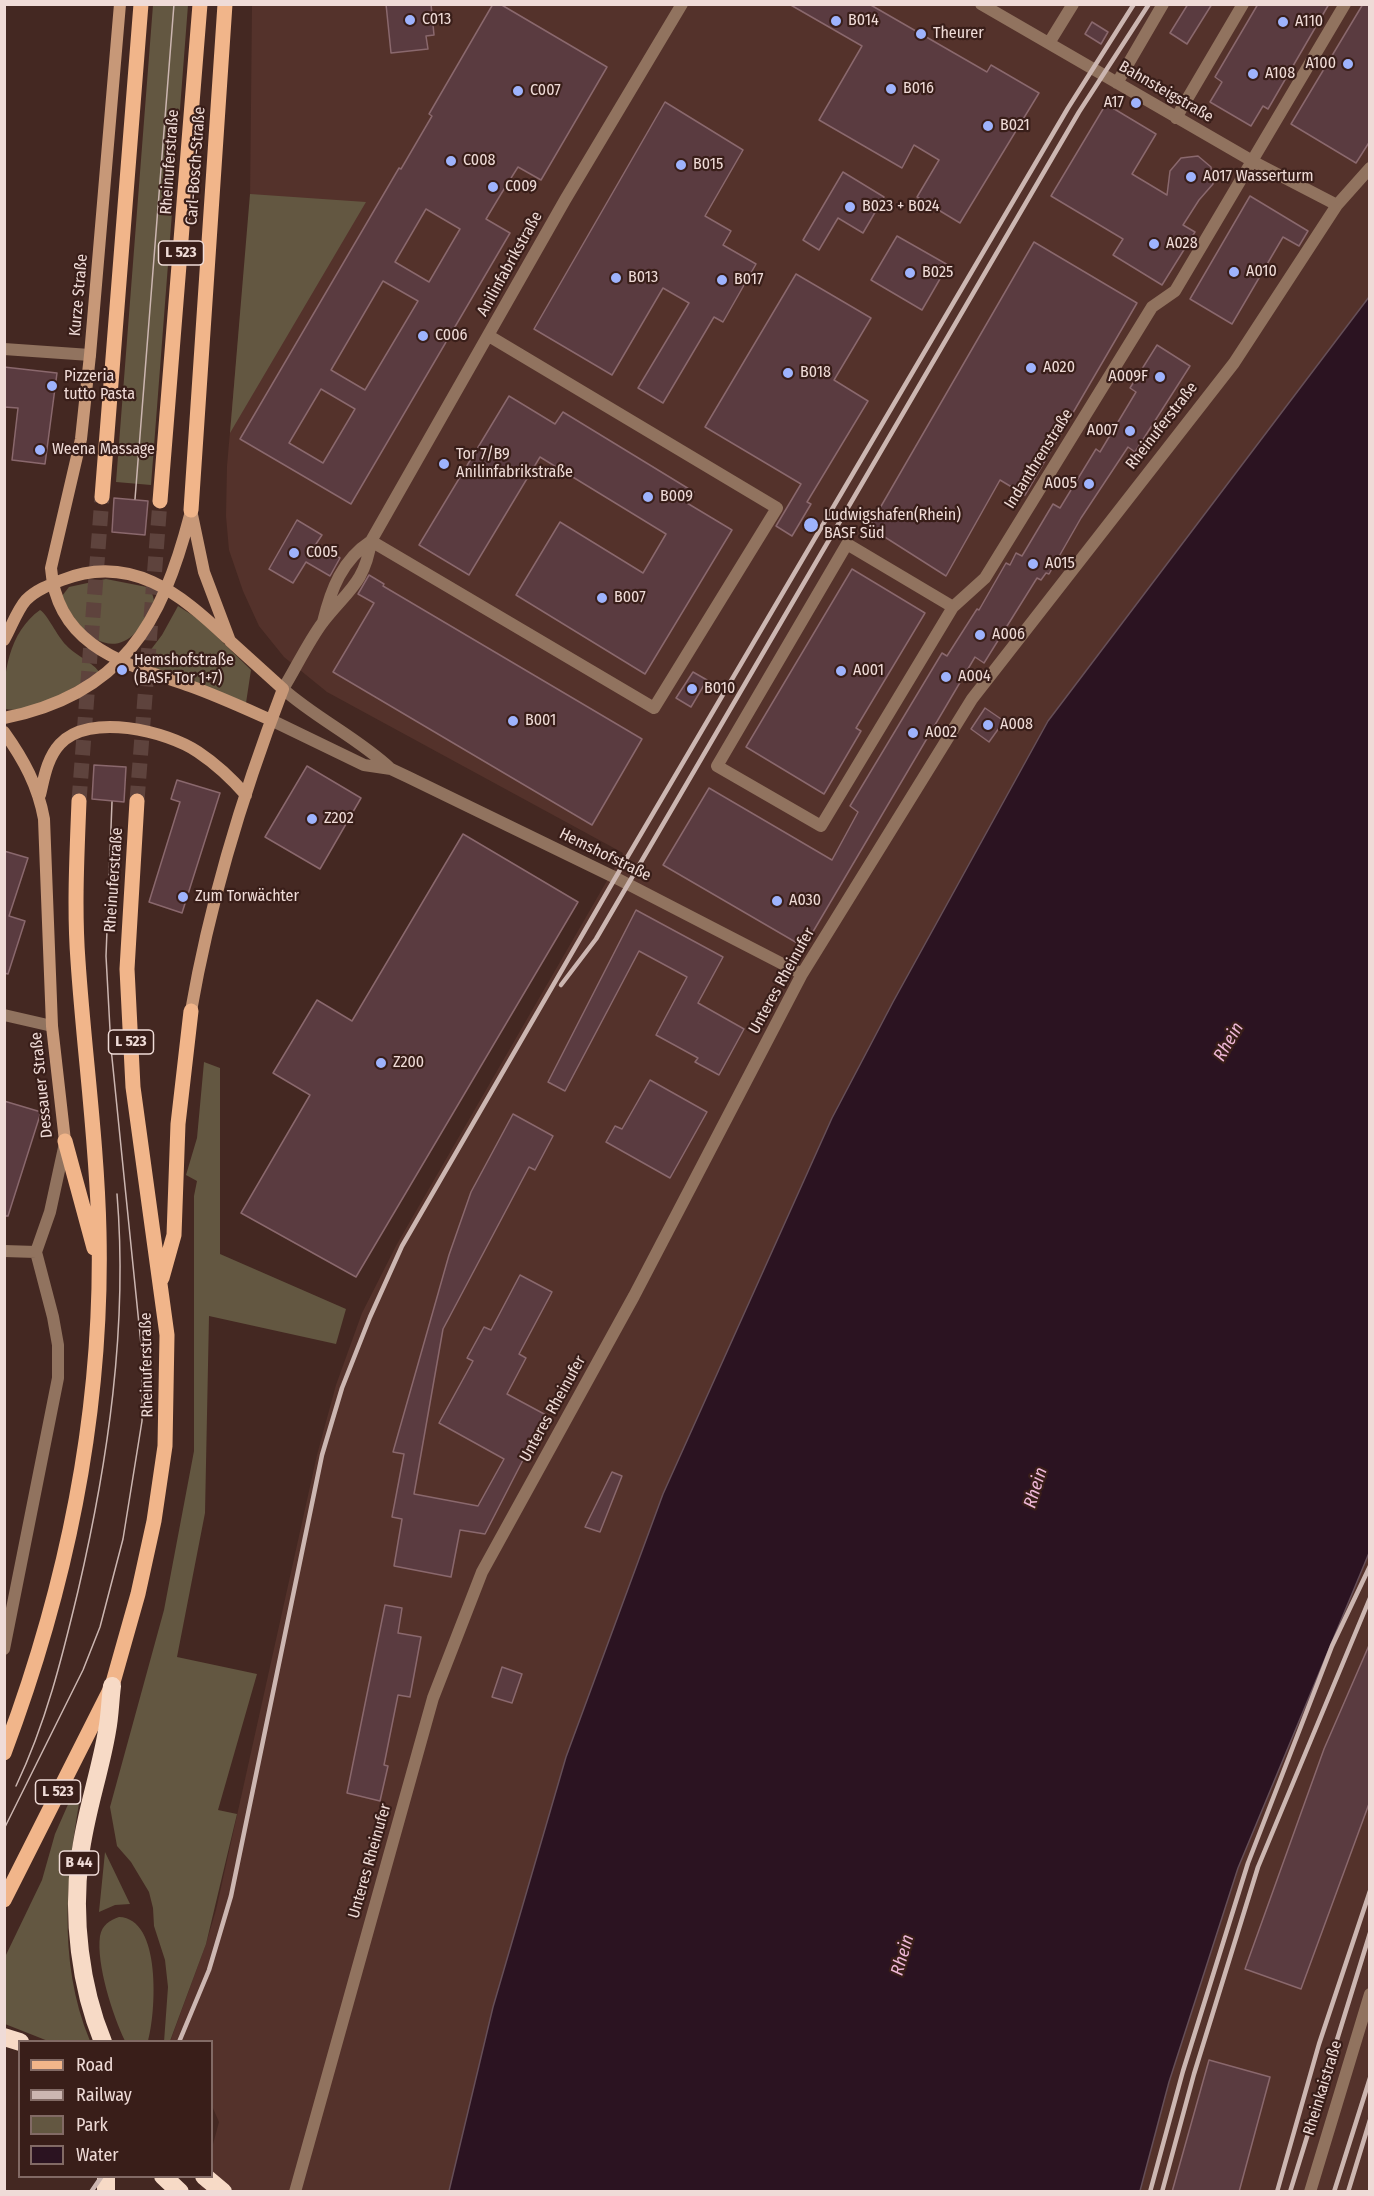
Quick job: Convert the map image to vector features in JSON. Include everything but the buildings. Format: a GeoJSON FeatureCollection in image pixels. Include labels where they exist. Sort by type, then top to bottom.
{"type":"FeatureCollection","features":[{"type":"Feature","properties":{"kind":"highway","name":"B 44"},"geometry":{"type":"LineString","coordinates":[[102,2040],[86,1982],[77,1925],[79,1858],[92,1791],[107,1732],[112,1686]]}},
{"type":"Feature","properties":{"kind":"highway"},"geometry":{"type":"LineString","coordinates":[[166,2178],[180,2192]]}},
{"type":"Feature","properties":{"kind":"highway"},"geometry":{"type":"LineString","coordinates":[[206,2178],[223,2192]]}},
{"type":"Feature","properties":{"kind":"main road","name":"Kurze Straße"},"geometry":{"type":"LineString","coordinates":[[52,584],[51,568],[81,439],[120,4]]}},
{"type":"Feature","properties":{"kind":"main road"},"geometry":{"type":"LineString","coordinates":[[102,497],[141,4]]}},
{"type":"Feature","properties":{"kind":"main road","name":"Rheinuferstraße"},"geometry":{"type":"LineString","coordinates":[[160,501],[200,4]]}},
{"type":"Feature","properties":{"kind":"main road","name":"Carl-Bosch-Straße"},"geometry":{"type":"LineString","coordinates":[[191,510],[225,4]]}},
{"type":"Feature","properties":{"kind":"main road"},"geometry":{"type":"LineString","coordinates":[[4,718],[50,706],[73,696],[99,679],[119,661],[153,620],[177,564],[191,510]]}},
{"type":"Feature","properties":{"kind":"main road","name":"L 523"},"geometry":{"type":"LineString","coordinates":[[191,510],[204,572],[230,641]]}},
{"type":"Feature","properties":{"kind":"main road","name":"L 523"},"geometry":{"type":"LineString","coordinates":[[4,640],[24,602],[52,584],[82,573],[104,570],[122,572],[147,579],[200,612],[283,689]]}},
{"type":"Feature","properties":{"kind":"main road","name":"Hemshofstraße"},"geometry":{"type":"LineString","coordinates":[[52,584],[63,612],[84,640],[119,661],[206,692],[271,720]]}},
{"type":"Feature","properties":{"kind":"main road"},"geometry":{"type":"LineString","coordinates":[[162,1280],[174,1235],[178,1124],[191,1011],[216,898],[246,795],[283,689]]}},
{"type":"Feature","properties":{"kind":"main road"},"geometry":{"type":"LineString","coordinates":[[40,795],[49,762],[62,742],[77,732],[93,728],[131,728],[163,735],[197,751],[230,777],[246,795]]}},
{"type":"Feature","properties":{"kind":"main road","name":"Dessauer Straße"},"geometry":{"type":"LineString","coordinates":[[4,732],[20,754],[40,795],[44,819],[52,1026],[65,1141]]}},
{"type":"Feature","properties":{"kind":"main road","name":"Rheinuferstraße"},"geometry":{"type":"LineString","coordinates":[[4,1753],[49,1622],[76,1506],[92,1397],[99,1265],[97,1193],[78,958],[76,883],[79,801]]}},
{"type":"Feature","properties":{"kind":"main road","name":"Rheinuferstraße"},"geometry":{"type":"LineString","coordinates":[[4,1900],[112,1686],[143,1573],[165,1446],[168,1387],[162,1280],[145,1184],[134,1087],[127,969],[137,801]]}},
{"type":"Feature","properties":{"kind":"main road"},"geometry":{"type":"LineString","coordinates":[[65,1141],[99,1265]]}},
{"type":"Feature","properties":{"kind":"street","name":"Anilinfabrikstraße"},"geometry":{"type":"LineString","coordinates":[[283,689],[323,622],[347,598],[368,563],[371,541],[565,200],[682,4]]}},
{"type":"Feature","properties":{"kind":"street","name":"Bahnsteigstraße"},"geometry":{"type":"LineString","coordinates":[[981,4],[1176,118],[1337,205]]}},
{"type":"Feature","properties":{"kind":"street"},"geometry":{"type":"LineString","coordinates":[[1049,43],[1072,4]]}},
{"type":"Feature","properties":{"kind":"street"},"geometry":{"type":"LineString","coordinates":[[1117,83],[1163,4]]}},
{"type":"Feature","properties":{"kind":"street"},"geometry":{"type":"LineString","coordinates":[[1176,118],[1242,4]]}},
{"type":"Feature","properties":{"kind":"street","name":"Indanthrenstraße"},"geometry":{"type":"LineString","coordinates":[[953,607],[847,544],[717,766],[821,826],[953,607],[985,579],[1152,307],[1176,291],[1345,4]]}},
{"type":"Feature","properties":{"kind":"street","name":"Rheinuferstraße"},"geometry":{"type":"LineString","coordinates":[[972,699],[1234,363],[1337,205],[1370,168]]}},
{"type":"Feature","properties":{"kind":"street"},"geometry":{"type":"LineString","coordinates":[[371,541],[654,708],[777,508],[489,336]]}},
{"type":"Feature","properties":{"kind":"street"},"geometry":{"type":"LineString","coordinates":[[4,349],[90,355]]}},
{"type":"Feature","properties":{"kind":"street","name":"Anilinfabrikstraße"},"geometry":{"type":"LineString","coordinates":[[323,622],[331,590],[354,552],[371,541]]}},
{"type":"Feature","properties":{"kind":"street","name":"Hemshofstraße"},"geometry":{"type":"LineString","coordinates":[[283,689],[301,705],[372,752],[391,769],[616,878],[802,974]]}},
{"type":"Feature","properties":{"kind":"street","name":"Unteres Rheinufer"},"geometry":{"type":"LineString","coordinates":[[295,2192],[433,1698],[482,1572],[634,1296],[802,974],[972,699]]}},
{"type":"Feature","properties":{"kind":"street","name":"Hemshofstraße"},"geometry":{"type":"LineString","coordinates":[[271,720],[364,765],[391,769]]}},
{"type":"Feature","properties":{"kind":"street"},"geometry":{"type":"LineString","coordinates":[[4,1015],[52,1026]]}},
{"type":"Feature","properties":{"kind":"street","name":"Dessauer Straße"},"geometry":{"type":"LineString","coordinates":[[36,1252],[50,1212],[65,1141]]}},
{"type":"Feature","properties":{"kind":"street"},"geometry":{"type":"LineString","coordinates":[[4,1251],[36,1252],[58,1345],[58,1378],[9,1607],[4,1649]]}},
{"type":"Feature","properties":{"kind":"street","name":"Rheinkaistraße"},"geometry":{"type":"LineString","coordinates":[[1310,2192],[1370,1994]]}},
{"type":"Feature","properties":{"kind":"shaded area"},"geometry":{"type":"Polygon","coordinates":[[[252,5],[1369,5],[1369,297],[1048,721],[893,1002],[832,1118],[663,1494],[566,1757],[493,2007],[449,2191],[199,2191],[203,2178],[213,2178],[213,2144],[219,2122],[213,2108],[213,2040],[171,2040],[216,1910],[317,1455],[336,1385],[362,1313],[397,1244],[623,853],[327,692],[284,657],[259,626],[243,591],[229,550],[226,516],[227,466],[250,203],[252,5]]]}},
{"type":"Feature","properties":{"kind":"shaded area"},"geometry":{"type":"Polygon","coordinates":[[[1369,1553],[1369,2191],[1140,2192],[1169,2082],[1238,1868],[1369,1553]]]}},
{"type":"Feature","properties":{"kind":"green space"},"geometry":{"type":"Polygon","coordinates":[[[153,5],[188,5],[151,485],[116,482],[153,5]]]}},
{"type":"Feature","properties":{"kind":"green space"},"geometry":{"type":"Polygon","coordinates":[[[250,194],[366,202],[230,433],[250,194]]]}},
{"type":"Feature","properties":{"kind":"green space"},"geometry":{"type":"Polygon","coordinates":[[[106,579],[147,587],[154,601],[136,632],[125,641],[113,644],[103,642],[83,628],[74,618],[62,596],[69,587],[106,579]]]}},
{"type":"Feature","properties":{"kind":"green space"},"geometry":{"type":"Polygon","coordinates":[[[178,606],[200,620],[251,670],[246,703],[143,664],[143,660],[162,635],[178,606]]]}},
{"type":"Feature","properties":{"kind":"green space"},"geometry":{"type":"Polygon","coordinates":[[[40,610],[66,645],[99,672],[40,704],[16,710],[5,709],[5,682],[10,655],[21,630],[40,610]]]}},
{"type":"Feature","properties":{"kind":"green space"},"geometry":{"type":"Polygon","coordinates":[[[204,1062],[220,1068],[220,1254],[346,1309],[336,1344],[209,1316],[205,1513],[177,1657],[257,1674],[218,1810],[237,1814],[206,1944],[170,2040],[164,2040],[168,1987],[165,1960],[154,1926],[153,1908],[149,1892],[131,1862],[117,1846],[110,1807],[164,1610],[194,1451],[194,1196],[197,1181],[186,1175],[197,1138],[204,1062]]]}},
{"type":"Feature","properties":{"kind":"green space"},"geometry":{"type":"Polygon","coordinates":[[[77,1784],[82,1786],[72,1850],[68,1915],[72,1979],[79,2010],[90,2040],[45,2040],[5,2024],[5,1957],[42,1880],[55,1834],[77,1784]]]}},
{"type":"Feature","properties":{"kind":"green space"},"geometry":{"type":"Polygon","coordinates":[[[105,1852],[130,1904],[115,1905],[99,1912],[105,1852]]]}},
{"type":"Feature","properties":{"kind":"green space"},"geometry":{"type":"Polygon","coordinates":[[[119,1917],[133,1921],[143,1933],[149,1949],[154,1990],[148,2040],[125,2040],[115,2018],[103,1975],[99,1948],[101,1932],[119,1917]]]}},
{"type":"Feature","properties":{"kind":"water","name":"Rhein"},"geometry":{"type":"Polygon","coordinates":[[[1369,297],[1369,1553],[1238,1868],[1169,2082],[1140,2191],[449,2191],[493,2007],[566,1757],[663,1494],[832,1118],[893,1002],[1048,721],[1369,297]]]}},
{"type":"Feature","properties":{"kind":"tunnel"},"geometry":{"type":"LineString","coordinates":[[79,801],[102,497]]}},
{"type":"Feature","properties":{"kind":"tunnel"},"geometry":{"type":"LineString","coordinates":[[137,801],[160,501]]}},
{"type":"Feature","properties":{"kind":"tram line"},"geometry":{"type":"LineString","coordinates":[[135,499],[174,4]]}},
{"type":"Feature","properties":{"kind":"tram line"},"geometry":{"type":"LineString","coordinates":[[4,1829],[83,1670],[100,1627],[123,1539],[142,1421],[142,1354],[111,1048],[106,956],[112,802]]}},
{"type":"Feature","properties":{"kind":"tram line"},"geometry":{"type":"LineString","coordinates":[[16,1786],[45,1714],[59,1666],[78,1591],[98,1493],[113,1394],[117,1344],[120,1294],[117,1194]]}},
{"type":"Feature","properties":{"kind":"railway"},"geometry":{"type":"LineString","coordinates":[[180,2040],[209,1970],[231,1896],[322,1455],[342,1388],[370,1317],[402,1246],[628,856],[1068,108],[1134,4]]}},
{"type":"Feature","properties":{"kind":"railway"},"geometry":{"type":"LineString","coordinates":[[561,985],[596,939],[1079,112],[1149,4]]}},
{"type":"Feature","properties":{"kind":"railway"},"geometry":{"type":"LineString","coordinates":[[1150,2192],[1183,2071],[1248,1863],[1332,1646],[1370,1566]]}},
{"type":"Feature","properties":{"kind":"railway"},"geometry":{"type":"LineString","coordinates":[[1162,2192],[1194,2074],[1258,1867],[1370,1598]]}},
{"type":"Feature","properties":{"kind":"railway"},"geometry":{"type":"LineString","coordinates":[[1277,2192],[1319,2044],[1370,1891]]}},
{"type":"Feature","properties":{"kind":"railway"},"geometry":{"type":"LineString","coordinates":[[1290,2192],[1370,1933]]}},
{"type":"Feature","properties":{"kind":"railway"},"geometry":{"type":"LineString","coordinates":[[1334,2192],[1370,2078]]}},
{"type":"Feature","properties":{"kind":"railway"},"geometry":{"type":"LineString","coordinates":[[1348,2192],[1370,2120]]}},
{"type":"Feature","properties":{"kind":"railway"},"geometry":{"type":"LineString","coordinates":[[91,2192],[101,2178]]}},
{"type":"Feature","properties":{"kind":"place","name":"C013"},"geometry":{"type":"Point","coordinates":[410,20]}},
{"type":"Feature","properties":{"kind":"place","name":"B014"},"geometry":{"type":"Point","coordinates":[836,21]}},
{"type":"Feature","properties":{"kind":"place","name":"A110"},"geometry":{"type":"Point","coordinates":[1283,22]}},
{"type":"Feature","properties":{"kind":"place","name":"Theurer"},"geometry":{"type":"Point","coordinates":[921,34]}},
{"type":"Feature","properties":{"kind":"place","name":"A100"},"geometry":{"type":"Point","coordinates":[1348,64]}},
{"type":"Feature","properties":{"kind":"place","name":"A108"},"geometry":{"type":"Point","coordinates":[1253,74]}},
{"type":"Feature","properties":{"kind":"place","name":"B016"},"geometry":{"type":"Point","coordinates":[891,89]}},
{"type":"Feature","properties":{"kind":"place","name":"C007"},"geometry":{"type":"Point","coordinates":[518,91]}},
{"type":"Feature","properties":{"kind":"place","name":"A17"},"geometry":{"type":"Point","coordinates":[1136,103]}},
{"type":"Feature","properties":{"kind":"place","name":"B021"},"geometry":{"type":"Point","coordinates":[988,126]}},
{"type":"Feature","properties":{"kind":"place","name":"C008"},"geometry":{"type":"Point","coordinates":[451,161]}},
{"type":"Feature","properties":{"kind":"place","name":"B015"},"geometry":{"type":"Point","coordinates":[681,165]}},
{"type":"Feature","properties":{"kind":"place","name":"A017 Wasserturm"},"geometry":{"type":"Point","coordinates":[1191,177]}},
{"type":"Feature","properties":{"kind":"place","name":"C009"},"geometry":{"type":"Point","coordinates":[493,187]}},
{"type":"Feature","properties":{"kind":"place","name":"B023 + B024"},"geometry":{"type":"Point","coordinates":[850,207]}},
{"type":"Feature","properties":{"kind":"place","name":"A028"},"geometry":{"type":"Point","coordinates":[1154,244]}},
{"type":"Feature","properties":{"kind":"place","name":"A010"},"geometry":{"type":"Point","coordinates":[1234,272]}},
{"type":"Feature","properties":{"kind":"place","name":"B025"},"geometry":{"type":"Point","coordinates":[910,273]}},
{"type":"Feature","properties":{"kind":"place","name":"B013"},"geometry":{"type":"Point","coordinates":[616,278]}},
{"type":"Feature","properties":{"kind":"place","name":"B017"},"geometry":{"type":"Point","coordinates":[722,280]}},
{"type":"Feature","properties":{"kind":"place","name":"C006"},"geometry":{"type":"Point","coordinates":[423,336]}},
{"type":"Feature","properties":{"kind":"place","name":"A020"},"geometry":{"type":"Point","coordinates":[1031,368]}},
{"type":"Feature","properties":{"kind":"place","name":"B018"},"geometry":{"type":"Point","coordinates":[788,373]}},
{"type":"Feature","properties":{"kind":"place","name":"A009F"},"geometry":{"type":"Point","coordinates":[1160,377]}},
{"type":"Feature","properties":{"kind":"place","name":"Pizzeria tutto Pasta"},"geometry":{"type":"Point","coordinates":[52,386]}},
{"type":"Feature","properties":{"kind":"place","name":"A007"},"geometry":{"type":"Point","coordinates":[1130,431]}},
{"type":"Feature","properties":{"kind":"place","name":"Weena Massage"},"geometry":{"type":"Point","coordinates":[40,450]}},
{"type":"Feature","properties":{"kind":"place","name":"Tor 7/B9 Anilinfabrikstraße"},"geometry":{"type":"Point","coordinates":[444,464]}},
{"type":"Feature","properties":{"kind":"place","name":"A005"},"geometry":{"type":"Point","coordinates":[1089,484]}},
{"type":"Feature","properties":{"kind":"place","name":"B009"},"geometry":{"type":"Point","coordinates":[648,497]}},
{"type":"Feature","properties":{"kind":"place","name":"Ludwigshafen(Rhein) BASF Süd"},"geometry":{"type":"Point","coordinates":[811,525]}},
{"type":"Feature","properties":{"kind":"place","name":"C005"},"geometry":{"type":"Point","coordinates":[294,553]}},
{"type":"Feature","properties":{"kind":"place","name":"A015"},"geometry":{"type":"Point","coordinates":[1033,564]}},
{"type":"Feature","properties":{"kind":"place","name":"B007"},"geometry":{"type":"Point","coordinates":[602,598]}},
{"type":"Feature","properties":{"kind":"place","name":"A006"},"geometry":{"type":"Point","coordinates":[980,635]}},
{"type":"Feature","properties":{"kind":"place","name":"Hemshofstraße (BASF Tor 1+7)"},"geometry":{"type":"Point","coordinates":[122,670]}},
{"type":"Feature","properties":{"kind":"place","name":"A001"},"geometry":{"type":"Point","coordinates":[841,671]}},
{"type":"Feature","properties":{"kind":"place","name":"A004"},"geometry":{"type":"Point","coordinates":[946,677]}},
{"type":"Feature","properties":{"kind":"place","name":"B010"},"geometry":{"type":"Point","coordinates":[692,689]}},
{"type":"Feature","properties":{"kind":"place","name":"B001"},"geometry":{"type":"Point","coordinates":[513,721]}},
{"type":"Feature","properties":{"kind":"place","name":"A008"},"geometry":{"type":"Point","coordinates":[988,725]}},
{"type":"Feature","properties":{"kind":"place","name":"A002"},"geometry":{"type":"Point","coordinates":[913,733]}},
{"type":"Feature","properties":{"kind":"place","name":"Z202"},"geometry":{"type":"Point","coordinates":[312,819]}},
{"type":"Feature","properties":{"kind":"place","name":"Zum Torwächter"},"geometry":{"type":"Point","coordinates":[183,897]}},
{"type":"Feature","properties":{"kind":"place","name":"A030"},"geometry":{"type":"Point","coordinates":[777,901]}},
{"type":"Feature","properties":{"kind":"place","name":"Z200"},"geometry":{"type":"Point","coordinates":[381,1063]}}]}
